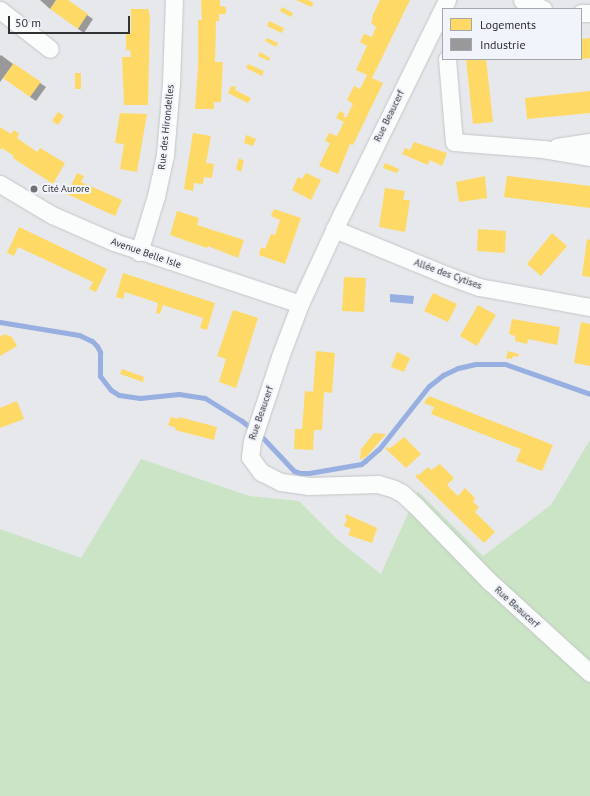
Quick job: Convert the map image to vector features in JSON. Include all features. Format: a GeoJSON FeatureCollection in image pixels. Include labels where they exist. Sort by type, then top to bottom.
{"type":"FeatureCollection","features":[{"type":"Feature","properties":{"kind":"street","name":"Rue des Hirondelles"},"geometry":{"type":"LineString","coordinates":[[139,252],[156,196],[165,155],[171,84],[174,0]]}},
{"type":"Feature","properties":{"kind":"street"},"geometry":{"type":"LineString","coordinates":[[522,0],[542,8]]}},
{"type":"Feature","properties":{"kind":"street"},"geometry":{"type":"LineString","coordinates":[[0,10],[50,49]]}},
{"type":"Feature","properties":{"kind":"street","name":"Rue Beaucerf"},"geometry":{"type":"LineString","coordinates":[[442,18],[438,33],[334,229],[300,304],[254,434],[250,457],[256,467],[267,476],[281,482],[303,486],[378,484],[402,493],[489,581],[590,673]]}},
{"type":"Feature","properties":{"kind":"street"},"geometry":{"type":"LineString","coordinates":[[446,60],[454,142],[543,149],[590,157]]}},
{"type":"Feature","properties":{"kind":"street"},"geometry":{"type":"LineString","coordinates":[[543,149],[590,142]]}},
{"type":"Feature","properties":{"kind":"street","name":"Avenue Belle Isle"},"geometry":{"type":"LineString","coordinates":[[0,184],[52,215],[91,234],[139,252],[300,304]]}},
{"type":"Feature","properties":{"kind":"street","name":"Allée des Cytises"},"geometry":{"type":"LineString","coordinates":[[334,229],[479,287],[590,307]]}},
{"type":"Feature","properties":{"kind":"green space"},"geometry":{"type":"Polygon","coordinates":[[[590,440],[590,796],[0,796],[0,529],[81,558],[141,459],[249,496],[299,501],[339,541],[381,574],[418,491],[483,556],[551,505],[590,440]]]}},
{"type":"Feature","properties":{"kind":"water"},"geometry":{"type":"Polygon","coordinates":[[[390,294],[414,296],[413,304],[390,302],[390,294]]]}},
{"type":"Feature","properties":{"kind":"building: Logements"},"geometry":{"type":"Polygon","coordinates":[[[56,0],[68,0],[88,14],[78,29],[50,9],[56,0]]]}},
{"type":"Feature","properties":{"kind":"building: Logements"},"geometry":{"type":"Polygon","coordinates":[[[201,0],[220,0],[220,6],[226,7],[226,14],[219,14],[219,21],[216,21],[215,62],[223,62],[221,102],[214,102],[214,109],[195,109],[198,68],[198,20],[202,20],[201,0]]]}},
{"type":"Feature","properties":{"kind":"building: Logements"},"geometry":{"type":"Polygon","coordinates":[[[296,0],[308,0],[314,3],[311,7],[296,0]]]}},
{"type":"Feature","properties":{"kind":"building: Logements"},"geometry":{"type":"Polygon","coordinates":[[[380,0],[410,0],[372,78],[383,83],[353,145],[350,144],[338,174],[319,166],[330,143],[325,141],[329,133],[337,136],[344,122],[336,118],[340,111],[345,114],[343,116],[346,118],[353,104],[347,100],[354,86],[360,89],[367,75],[356,70],[367,46],[360,42],[364,34],[372,37],[376,27],[371,23],[372,17],[380,0]]]}},
{"type":"Feature","properties":{"kind":"building: Logements"},"geometry":{"type":"Polygon","coordinates":[[[282,7],[293,13],[291,17],[280,11],[282,7]]]}},
{"type":"Feature","properties":{"kind":"building: Logements"},"geometry":{"type":"Polygon","coordinates":[[[131,9],[148,9],[150,16],[148,105],[124,105],[122,57],[131,57],[130,50],[126,50],[126,33],[131,33],[131,9]]]}},
{"type":"Feature","properties":{"kind":"building: Logements"},"geometry":{"type":"Polygon","coordinates":[[[269,21],[284,28],[282,33],[267,26],[269,21]]]}},
{"type":"Feature","properties":{"kind":"building: Logements"},"geometry":{"type":"Polygon","coordinates":[[[267,38],[278,43],[276,47],[265,41],[267,38]]]}},
{"type":"Feature","properties":{"kind":"building: Logements"},"geometry":{"type":"Polygon","coordinates":[[[590,38],[590,58],[582,59],[582,39],[590,38]]]}},
{"type":"Feature","properties":{"kind":"building: Logements"},"geometry":{"type":"Polygon","coordinates":[[[260,52],[270,58],[269,61],[258,56],[260,52]]]}},
{"type":"Feature","properties":{"kind":"building: Logements"},"geometry":{"type":"Polygon","coordinates":[[[466,60],[486,60],[493,122],[473,124],[466,60]]]}},
{"type":"Feature","properties":{"kind":"building: Logements"},"geometry":{"type":"Polygon","coordinates":[[[13,63],[41,82],[30,97],[3,78],[13,63]]]}},
{"type":"Feature","properties":{"kind":"building: Logements"},"geometry":{"type":"Polygon","coordinates":[[[248,64],[264,71],[262,76],[246,68],[248,64]]]}},
{"type":"Feature","properties":{"kind":"building: Logements"},"geometry":{"type":"Polygon","coordinates":[[[75,73],[81,73],[81,89],[75,89],[75,73]]]}},
{"type":"Feature","properties":{"kind":"building: Logements"},"geometry":{"type":"Polygon","coordinates":[[[231,86],[236,87],[235,90],[251,98],[248,103],[228,93],[231,86]]]}},
{"type":"Feature","properties":{"kind":"building: Logements"},"geometry":{"type":"Polygon","coordinates":[[[590,91],[590,113],[527,119],[525,98],[590,91]]]}},
{"type":"Feature","properties":{"kind":"building: Logements"},"geometry":{"type":"Polygon","coordinates":[[[58,112],[64,116],[58,125],[52,121],[58,112]]]}},
{"type":"Feature","properties":{"kind":"building: Logements"},"geometry":{"type":"Polygon","coordinates":[[[120,113],[147,114],[137,172],[120,169],[124,144],[115,143],[120,113]]]}},
{"type":"Feature","properties":{"kind":"building: Logements"},"geometry":{"type":"Polygon","coordinates":[[[0,127],[11,134],[14,130],[19,134],[17,138],[37,152],[40,148],[65,163],[53,184],[13,158],[14,156],[2,148],[0,150],[0,127]]]}},
{"type":"Feature","properties":{"kind":"building: Logements"},"geometry":{"type":"Polygon","coordinates":[[[193,133],[211,136],[206,163],[214,164],[212,178],[204,177],[203,184],[194,183],[193,191],[184,189],[193,133]]]}},
{"type":"Feature","properties":{"kind":"building: Logements"},"geometry":{"type":"Polygon","coordinates":[[[246,135],[256,139],[253,146],[244,143],[246,135]]]}},
{"type":"Feature","properties":{"kind":"building: Logements"},"geometry":{"type":"Polygon","coordinates":[[[414,142],[447,153],[442,166],[430,160],[428,165],[402,154],[405,148],[410,150],[414,142]]]}},
{"type":"Feature","properties":{"kind":"building: Logements"},"geometry":{"type":"Polygon","coordinates":[[[239,158],[244,161],[241,172],[236,169],[239,158]]]}},
{"type":"Feature","properties":{"kind":"building: Logements"},"geometry":{"type":"Polygon","coordinates":[[[385,163],[399,169],[397,173],[383,168],[385,163]]]}},
{"type":"Feature","properties":{"kind":"building: Logements"},"geometry":{"type":"Polygon","coordinates":[[[77,173],[84,176],[81,182],[122,200],[115,216],[67,194],[77,173]]]}},
{"type":"Feature","properties":{"kind":"building: Logements"},"geometry":{"type":"Polygon","coordinates":[[[306,173],[321,180],[311,200],[292,190],[298,177],[302,179],[306,173]]]}},
{"type":"Feature","properties":{"kind":"building: Logements"},"geometry":{"type":"Polygon","coordinates":[[[485,176],[487,198],[459,202],[456,182],[485,176]]]}},
{"type":"Feature","properties":{"kind":"building: Logements"},"geometry":{"type":"Polygon","coordinates":[[[507,176],[590,186],[590,208],[504,197],[507,176]]]}},
{"type":"Feature","properties":{"kind":"building: Logements"},"geometry":{"type":"Polygon","coordinates":[[[385,188],[405,191],[403,200],[410,200],[405,232],[379,227],[385,188]]]}},
{"type":"Feature","properties":{"kind":"building: Logements"},"geometry":{"type":"Polygon","coordinates":[[[274,209],[301,218],[285,264],[259,255],[261,247],[265,249],[271,234],[275,235],[280,220],[271,216],[274,209]]]}},
{"type":"Feature","properties":{"kind":"building: Logements"},"geometry":{"type":"Polygon","coordinates":[[[177,211],[199,218],[197,225],[244,240],[238,258],[208,246],[207,248],[170,235],[177,211]]]}},
{"type":"Feature","properties":{"kind":"building: Logements"},"geometry":{"type":"Polygon","coordinates":[[[19,227],[107,269],[96,292],[89,289],[93,282],[18,247],[14,256],[7,253],[19,227]]]}},
{"type":"Feature","properties":{"kind":"building: Logements"},"geometry":{"type":"Polygon","coordinates":[[[478,229],[506,231],[505,253],[477,251],[478,229]]]}},
{"type":"Feature","properties":{"kind":"building: Logements"},"geometry":{"type":"Polygon","coordinates":[[[552,233],[567,246],[541,276],[527,264],[552,233]]]}},
{"type":"Feature","properties":{"kind":"building: Logements"},"geometry":{"type":"Polygon","coordinates":[[[587,239],[590,240],[590,277],[582,276],[587,239]]]}},
{"type":"Feature","properties":{"kind":"building: Logements"},"geometry":{"type":"Polygon","coordinates":[[[123,273],[215,303],[207,330],[200,328],[203,318],[163,305],[160,314],[156,313],[158,303],[125,292],[123,299],[116,297],[123,273]]]}},
{"type":"Feature","properties":{"kind":"building: Logements"},"geometry":{"type":"Polygon","coordinates":[[[344,277],[366,278],[364,312],[342,311],[344,277]]]}},
{"type":"Feature","properties":{"kind":"building: Logements"},"geometry":{"type":"Polygon","coordinates":[[[433,293],[457,304],[448,322],[424,311],[433,293]]]}},
{"type":"Feature","properties":{"kind":"building: Logements"},"geometry":{"type":"Polygon","coordinates":[[[478,305],[496,315],[477,346],[460,336],[478,305]]]}},
{"type":"Feature","properties":{"kind":"building: Logements"},"geometry":{"type":"Polygon","coordinates":[[[233,310],[258,318],[236,388],[219,382],[226,359],[217,356],[233,310]]]}},
{"type":"Feature","properties":{"kind":"building: Logements"},"geometry":{"type":"Polygon","coordinates":[[[512,319],[560,327],[557,345],[528,339],[527,344],[515,341],[515,336],[509,334],[512,319]]]}},
{"type":"Feature","properties":{"kind":"building: Logements"},"geometry":{"type":"Polygon","coordinates":[[[581,322],[590,324],[590,366],[574,363],[581,322]]]}},
{"type":"Feature","properties":{"kind":"building: Logements"},"geometry":{"type":"Polygon","coordinates":[[[4,334],[12,337],[17,346],[0,356],[0,337],[4,334]]]}},
{"type":"Feature","properties":{"kind":"building: Logements"},"geometry":{"type":"Polygon","coordinates":[[[316,351],[335,353],[332,393],[324,392],[322,430],[314,430],[313,450],[294,449],[295,429],[302,429],[305,391],[313,392],[316,351]]]}},
{"type":"Feature","properties":{"kind":"building: Logements"},"geometry":{"type":"Polygon","coordinates":[[[508,351],[519,354],[518,357],[513,356],[512,359],[506,358],[508,351]]]}},
{"type":"Feature","properties":{"kind":"building: Logements"},"geometry":{"type":"Polygon","coordinates":[[[397,352],[410,358],[404,372],[391,367],[397,352]]]}},
{"type":"Feature","properties":{"kind":"building: Logements"},"geometry":{"type":"Polygon","coordinates":[[[122,369],[144,377],[143,382],[120,374],[122,369]]]}},
{"type":"Feature","properties":{"kind":"building: Logements"},"geometry":{"type":"Polygon","coordinates":[[[429,396],[553,445],[542,471],[516,461],[521,449],[431,414],[434,407],[424,403],[429,396]]]}},
{"type":"Feature","properties":{"kind":"building: Logements"},"geometry":{"type":"Polygon","coordinates":[[[17,401],[24,419],[0,428],[0,408],[17,401]]]}},
{"type":"Feature","properties":{"kind":"building: Logements"},"geometry":{"type":"Polygon","coordinates":[[[171,417],[178,419],[179,417],[217,427],[214,440],[175,430],[176,428],[168,425],[171,417]]]}},
{"type":"Feature","properties":{"kind":"building: Logements"},"geometry":{"type":"Polygon","coordinates":[[[374,433],[386,434],[367,456],[360,460],[361,449],[374,433]]]}},
{"type":"Feature","properties":{"kind":"building: Logements"},"geometry":{"type":"Polygon","coordinates":[[[404,437],[421,454],[406,468],[385,448],[387,447],[389,449],[404,437]]]}},
{"type":"Feature","properties":{"kind":"building: Logements"},"geometry":{"type":"Polygon","coordinates":[[[440,464],[454,478],[447,485],[458,496],[465,488],[475,498],[473,502],[479,507],[475,512],[495,532],[484,543],[415,476],[418,474],[419,475],[428,467],[431,470],[440,464]]]}},
{"type":"Feature","properties":{"kind":"building: Logements"},"geometry":{"type":"Polygon","coordinates":[[[346,514],[377,528],[372,543],[348,535],[351,529],[344,526],[347,519],[345,517],[346,514]]]}},
{"type":"Feature","properties":{"kind":"building: Industrie"},"geometry":{"type":"Polygon","coordinates":[[[40,0],[56,0],[50,9],[40,0]]]}},
{"type":"Feature","properties":{"kind":"building: Industrie"},"geometry":{"type":"Polygon","coordinates":[[[87,15],[93,19],[84,33],[78,29],[87,15]]]}},
{"type":"Feature","properties":{"kind":"building: Industrie"},"geometry":{"type":"Polygon","coordinates":[[[1,55],[13,64],[0,82],[0,56],[1,55]]]}},
{"type":"Feature","properties":{"kind":"building: Industrie"},"geometry":{"type":"Polygon","coordinates":[[[40,83],[46,87],[36,101],[30,97],[40,83]]]}},
{"type":"Feature","properties":{"kind":"waterway"},"geometry":{"type":"LineString","coordinates":[[0,322],[79,335],[92,341],[100,352],[100,376],[111,390],[119,395],[140,398],[179,394],[205,398],[242,421],[263,438],[294,471],[300,473],[309,473],[361,464],[379,449],[429,386],[443,375],[458,368],[476,364],[505,364],[590,394]]}},
{"type":"Feature","properties":{"kind":"place","name":"Cité Aurore"},"geometry":{"type":"Point","coordinates":[34,189]}}]}
